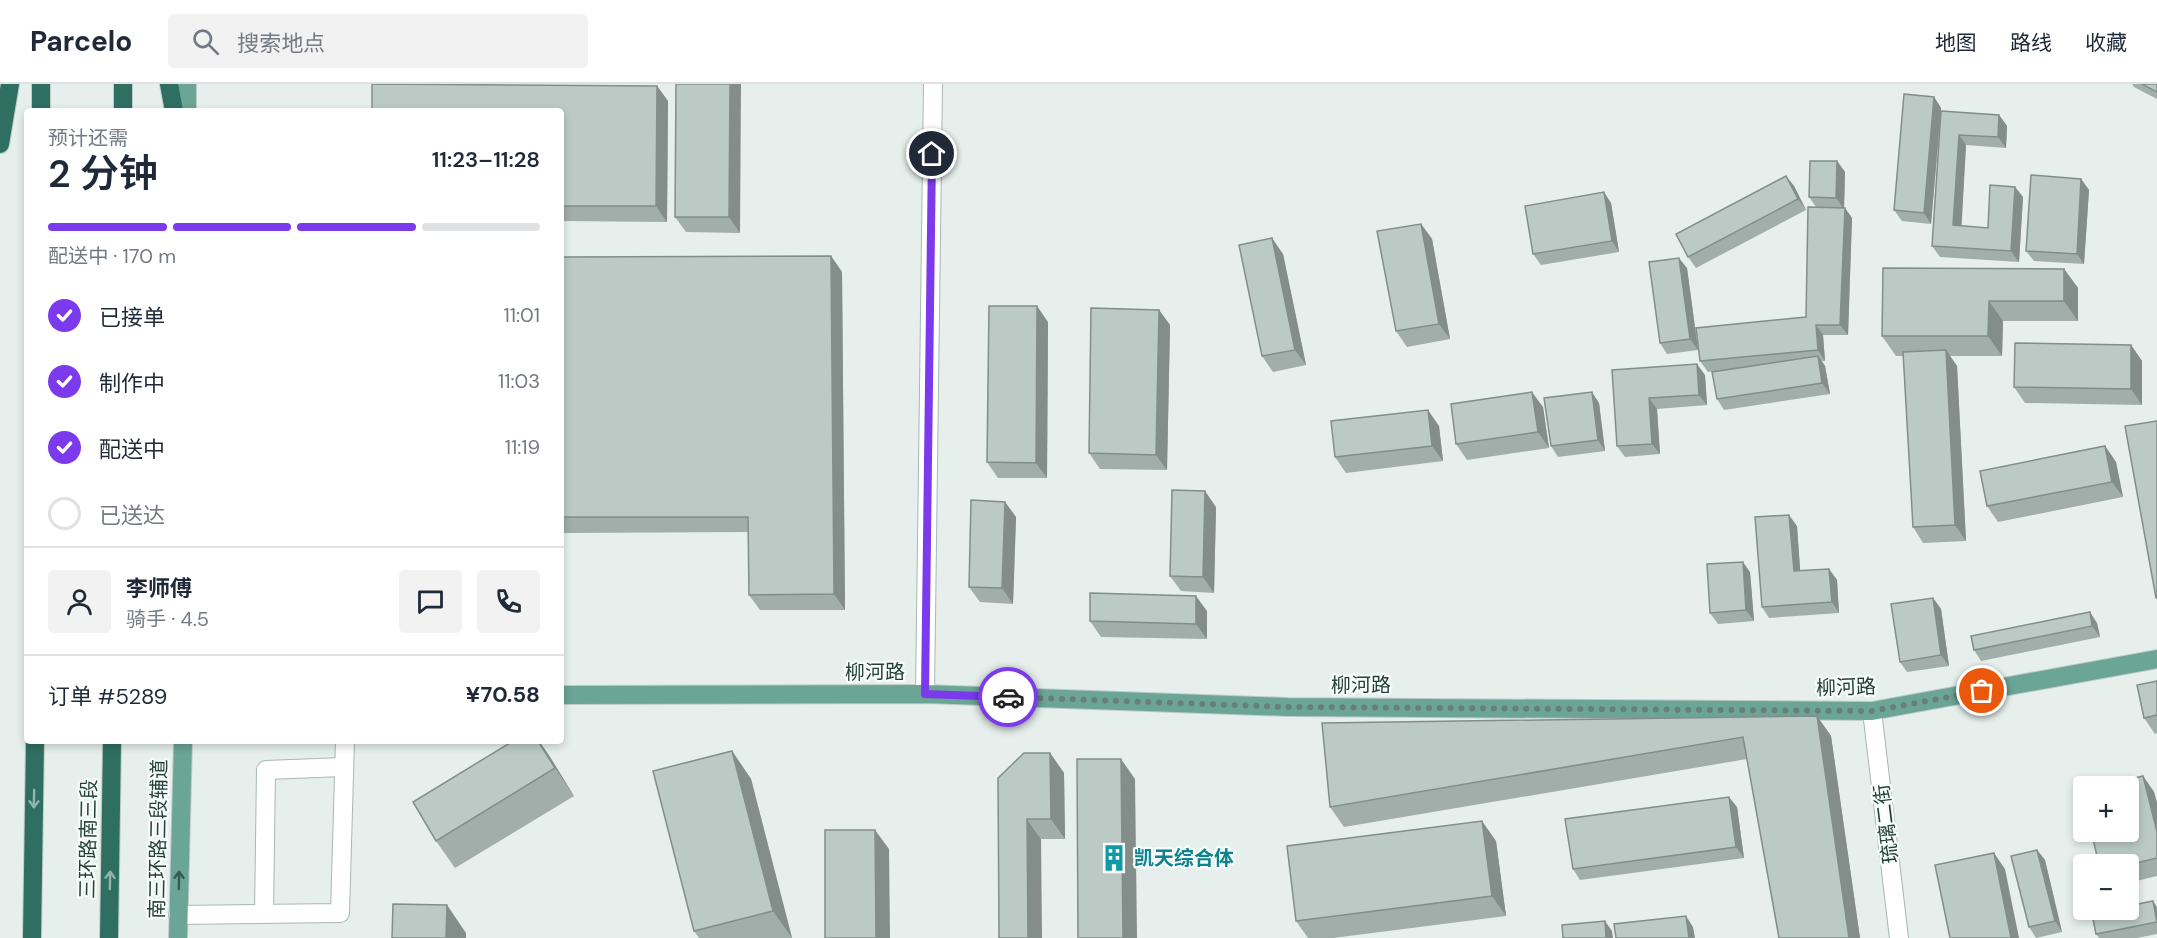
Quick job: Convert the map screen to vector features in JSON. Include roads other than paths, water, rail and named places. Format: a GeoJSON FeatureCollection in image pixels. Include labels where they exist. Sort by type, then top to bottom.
{"type":"FeatureCollection","features":[{"type":"Feature","properties":{"kind":"highway"},"geometry":{"type":"LineString","coordinates":[[0,144],[10,84]]}},
{"type":"Feature","properties":{"kind":"highway"},"geometry":{"type":"LineString","coordinates":[[41,84],[41,108]]}},
{"type":"Feature","properties":{"kind":"highway"},"geometry":{"type":"LineString","coordinates":[[123,84],[123,108]]}},
{"type":"Feature","properties":{"kind":"highway"},"geometry":{"type":"LineString","coordinates":[[169,84],[173,108]]}},
{"type":"Feature","properties":{"kind":"highway"},"geometry":{"type":"LineString","coordinates":[[33,938],[35,744]]}},
{"type":"Feature","properties":{"kind":"highway","name":"三环路南三段"},"geometry":{"type":"LineString","coordinates":[[109,938],[112,744]]}},
{"type":"Feature","properties":{"kind":"main road"},"geometry":{"type":"LineString","coordinates":[[187,84],[187,108]]}},
{"type":"Feature","properties":{"kind":"main road","name":"柳河路"},"geometry":{"type":"LineString","coordinates":[[564,695],[925,694],[1288,707],[1872,711],[2157,659]]}},
{"type":"Feature","properties":{"kind":"main road","name":"南三环路三段辅道"},"geometry":{"type":"LineString","coordinates":[[178,938],[183,744]]}},
{"type":"Feature","properties":{"kind":"street"},"geometry":{"type":"LineString","coordinates":[[925,694],[933,84]]}},
{"type":"Feature","properties":{"kind":"street","name":"琉璃二街"},"geometry":{"type":"LineString","coordinates":[[1872,711],[1899,938]]}},
{"type":"Feature","properties":{"kind":"street"},"geometry":{"type":"LineString","coordinates":[[178,915],[340,914],[345,744]]}},
{"type":"Feature","properties":{"kind":"street"},"geometry":{"type":"LineString","coordinates":[[264,915],[266,770],[343,767]]}},
{"type":"Feature","properties":{"kind":"place","name":"凯天综合体"},"geometry":{"type":"Point","coordinates":[1114,858]}}]}
